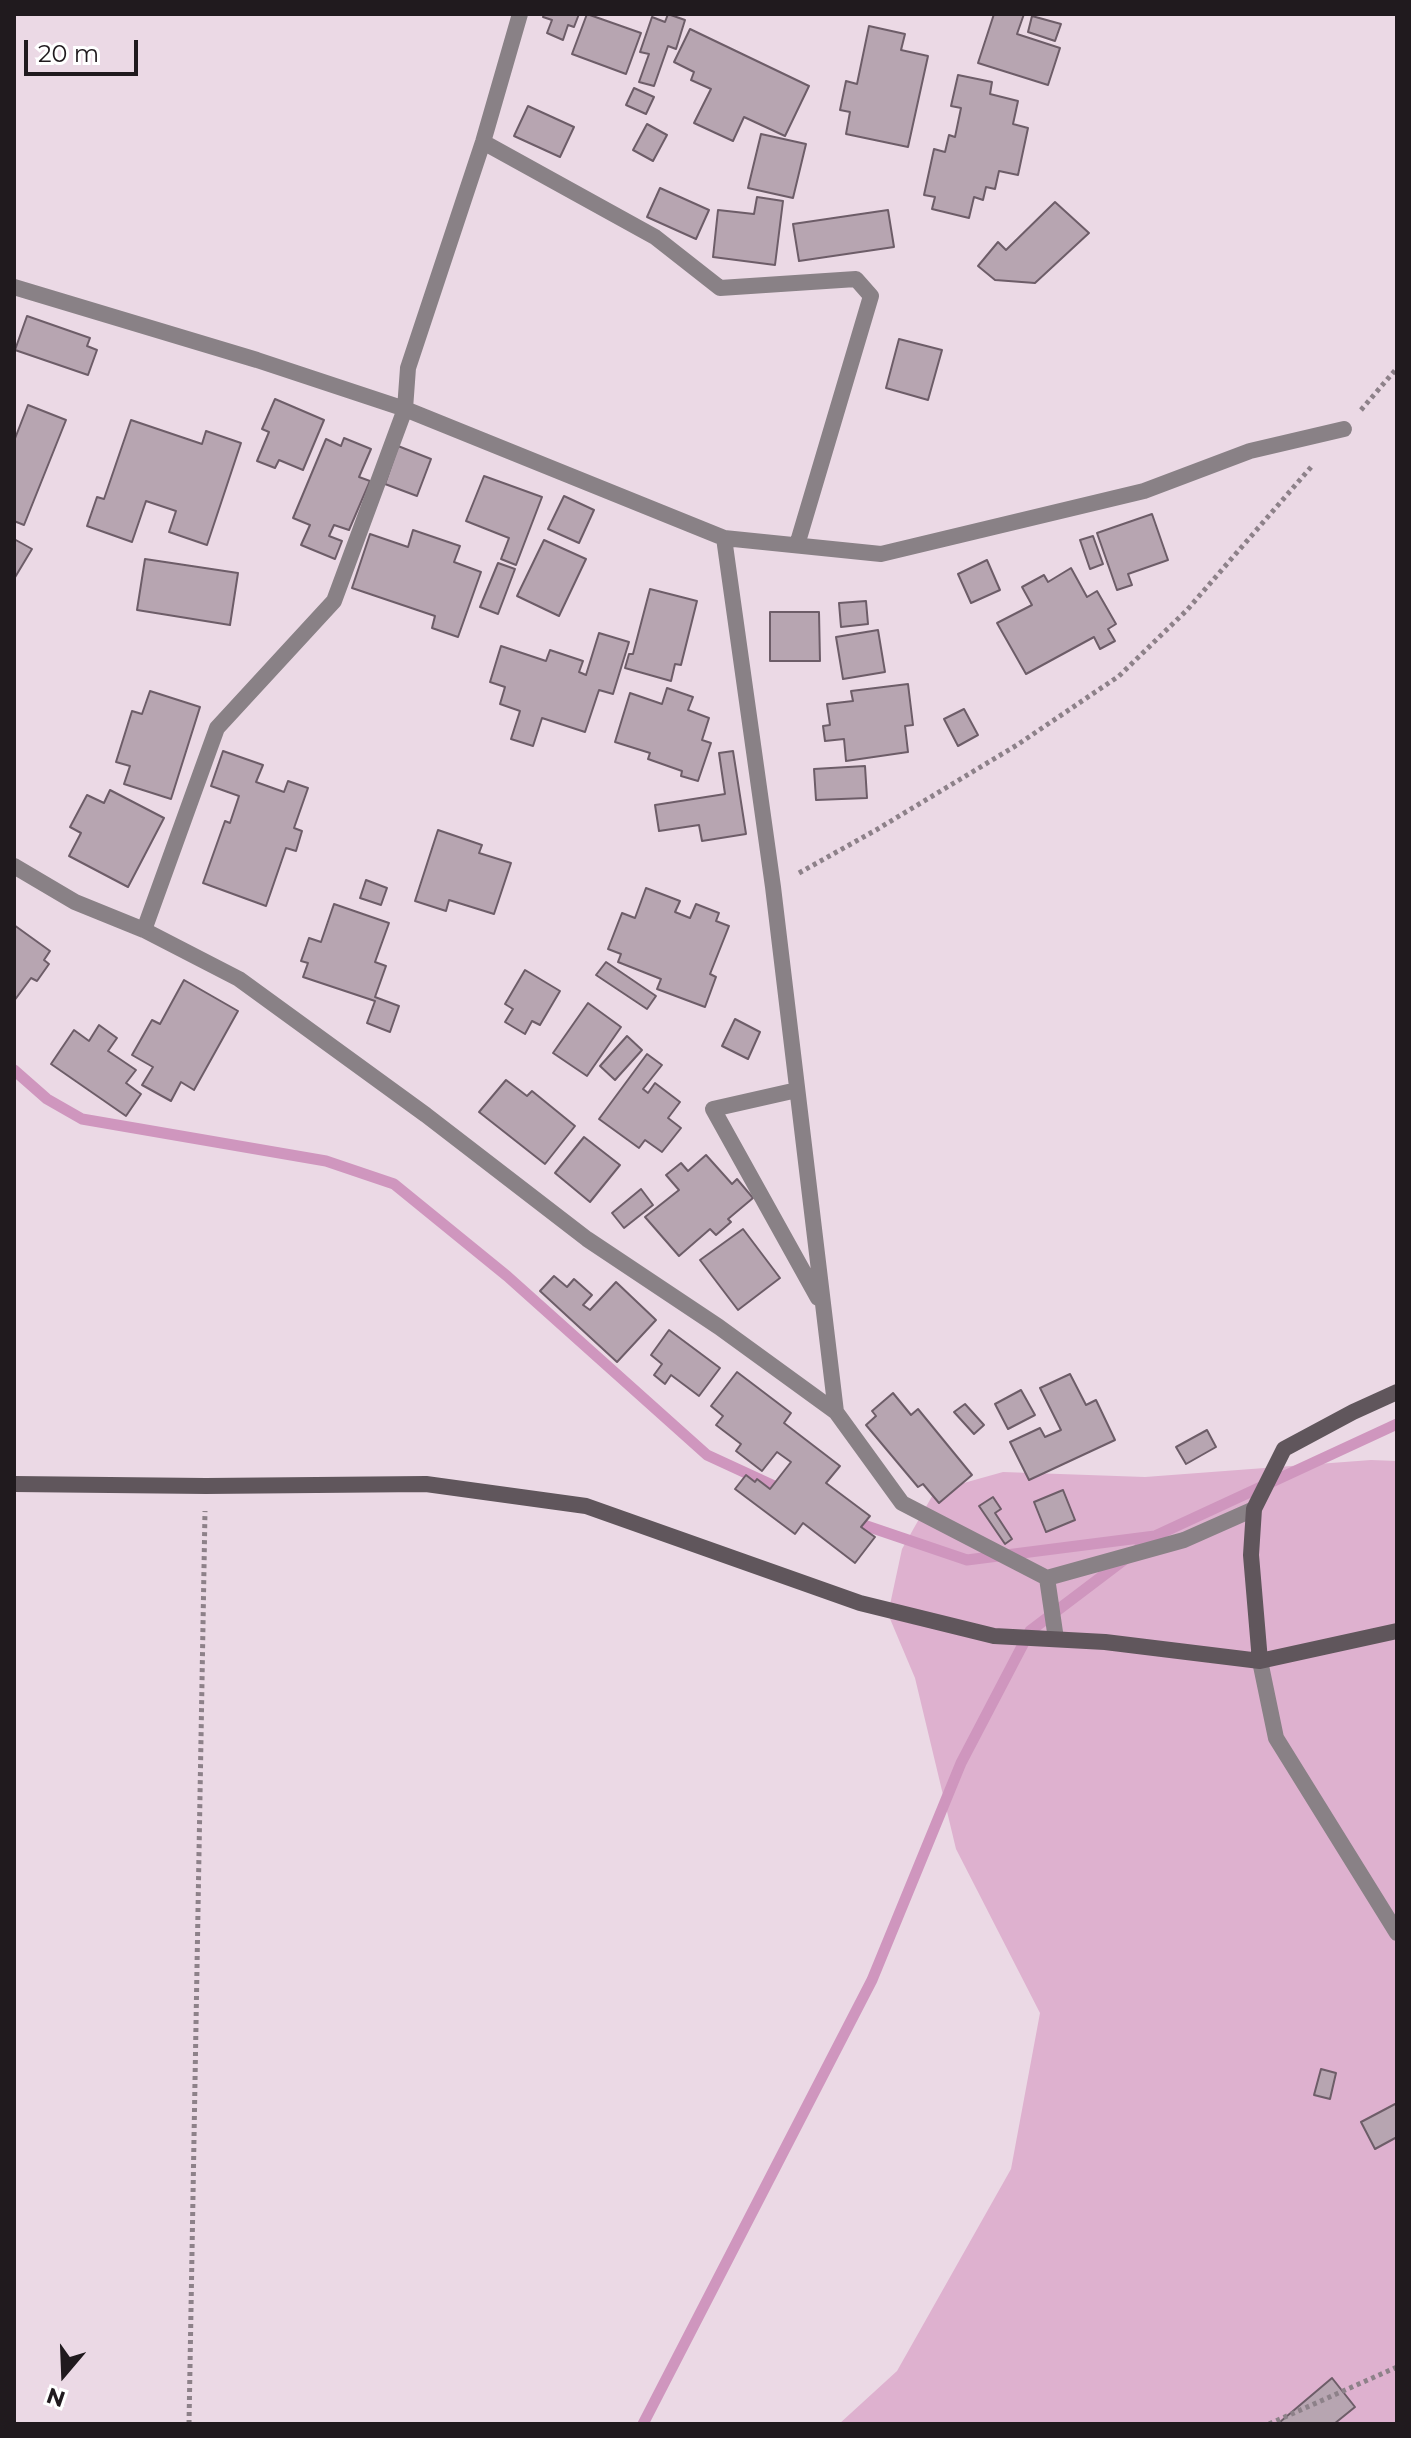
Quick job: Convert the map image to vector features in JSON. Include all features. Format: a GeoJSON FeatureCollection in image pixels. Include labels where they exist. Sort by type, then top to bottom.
{"type":"FeatureCollection","features":[{"type":"Feature","properties":{"kind":"street"},"geometry":{"type":"LineString","coordinates":[[144,930],[217,728],[334,601],[405,409],[408,368],[483,142],[520,14]]}},
{"type":"Feature","properties":{"kind":"street"},"geometry":{"type":"LineString","coordinates":[[483,142],[655,237],[720,288],[856,279],[871,296],[797,545]]}},
{"type":"Feature","properties":{"kind":"street"},"geometry":{"type":"LineString","coordinates":[[14,287],[257,360],[405,409],[724,538],[881,554],[1144,491],[1250,451],[1344,429]]}},
{"type":"Feature","properties":{"kind":"street"},"geometry":{"type":"LineString","coordinates":[[724,538],[773,887],[836,1412]]}},
{"type":"Feature","properties":{"kind":"street"},"geometry":{"type":"LineString","coordinates":[[14,866],[75,902],[144,930],[239,979],[426,1115],[587,1239],[719,1327],[836,1412],[902,1503],[1047,1578],[1184,1540],[1254,1509]]}},
{"type":"Feature","properties":{"kind":"street"},"geometry":{"type":"LineString","coordinates":[[797,1090],[713,1109],[823,1308]]}},
{"type":"Feature","properties":{"kind":"street"},"geometry":{"type":"LineString","coordinates":[[1397,1392],[1284,1449],[1254,1509],[1251,1555],[1260,1661],[1276,1738],[1397,1933]]}},
{"type":"Feature","properties":{"kind":"street"},"geometry":{"type":"LineString","coordinates":[[14,1484],[426,1484],[586,1506],[860,1603],[994,1636],[1134,1645],[1260,1661],[1397,1631]]}},
{"type":"Feature","properties":{"kind":"street"},"geometry":{"type":"LineString","coordinates":[[1047,1578],[1056,1639]]}},
{"type":"Feature","properties":{"kind":"path"},"geometry":{"type":"LineString","coordinates":[[1344,429],[1397,368]]}},
{"type":"Feature","properties":{"kind":"path"},"geometry":{"type":"LineString","coordinates":[[773,887],[876,830],[1017,745],[1119,676],[1187,610],[1312,466]]}},
{"type":"Feature","properties":{"kind":"path"},"geometry":{"type":"LineString","coordinates":[[189,2424],[206,1486]]}},
{"type":"Feature","properties":{"kind":"path"},"geometry":{"type":"LineString","coordinates":[[1269,2424],[1397,2367]]}},
{"type":"Feature","properties":{"kind":"shaded area"},"geometry":{"type":"Polygon","coordinates":[[[1371,1460],[1397,1461],[1397,2424],[839,2424],[897,2371],[1011,2169],[1040,2013],[956,1849],[915,1678],[888,1614],[902,1549],[935,1491],[1003,1472],[1145,1477],[1371,1460]]]}},
{"type":"Feature","properties":{"kind":"building"},"geometry":{"type":"Polygon","coordinates":[[[544,14],[579,14],[574,27],[568,25],[563,40],[547,33],[552,20],[543,17],[544,14]]]}},
{"type":"Feature","properties":{"kind":"building"},"geometry":{"type":"Polygon","coordinates":[[[587,14],[641,33],[626,74],[572,54],[587,14]]]}},
{"type":"Feature","properties":{"kind":"building"},"geometry":{"type":"Polygon","coordinates":[[[668,14],[685,20],[676,49],[668,46],[654,86],[639,82],[649,54],[640,52],[652,17],[665,22],[668,14]]]}},
{"type":"Feature","properties":{"kind":"building"},"geometry":{"type":"Polygon","coordinates":[[[994,14],[1024,14],[1017,34],[1060,48],[1048,85],[978,63],[994,14]]]}},
{"type":"Feature","properties":{"kind":"building"},"geometry":{"type":"Polygon","coordinates":[[[1032,16],[1061,24],[1055,41],[1028,32],[1032,16]]]}},
{"type":"Feature","properties":{"kind":"building"},"geometry":{"type":"Polygon","coordinates":[[[869,26],[905,34],[901,50],[928,56],[908,147],[846,134],[850,112],[840,110],[846,81],[857,84],[869,26]]]}},
{"type":"Feature","properties":{"kind":"building"},"geometry":{"type":"Polygon","coordinates":[[[690,29],[809,86],[785,136],[744,117],[733,141],[694,123],[711,89],[691,80],[694,72],[674,62],[690,29]]]}},
{"type":"Feature","properties":{"kind":"building"},"geometry":{"type":"Polygon","coordinates":[[[958,75],[992,82],[990,94],[1018,101],[1013,124],[1028,128],[1018,175],[999,171],[995,189],[986,187],[983,200],[974,197],[969,218],[932,209],[935,197],[924,195],[934,149],[945,152],[949,135],[955,137],[961,108],[951,106],[958,75]]]}},
{"type":"Feature","properties":{"kind":"building"},"geometry":{"type":"Polygon","coordinates":[[[634,88],[654,97],[646,114],[626,105],[634,88]]]}},
{"type":"Feature","properties":{"kind":"building"},"geometry":{"type":"Polygon","coordinates":[[[528,106],[574,127],[560,157],[514,136],[528,106]]]}},
{"type":"Feature","properties":{"kind":"building"},"geometry":{"type":"Polygon","coordinates":[[[647,124],[667,135],[653,161],[633,150],[647,124]]]}},
{"type":"Feature","properties":{"kind":"building"},"geometry":{"type":"Polygon","coordinates":[[[761,134],[806,144],[793,198],[748,188],[761,134]]]}},
{"type":"Feature","properties":{"kind":"building"},"geometry":{"type":"Polygon","coordinates":[[[660,188],[709,210],[696,239],[647,217],[660,188]]]}},
{"type":"Feature","properties":{"kind":"building"},"geometry":{"type":"Polygon","coordinates":[[[757,197],[783,201],[775,265],[713,257],[718,210],[754,214],[757,197]]]}},
{"type":"Feature","properties":{"kind":"building"},"geometry":{"type":"Polygon","coordinates":[[[1055,202],[1089,233],[1035,283],[995,280],[978,266],[998,242],[1006,250],[1055,202]]]}},
{"type":"Feature","properties":{"kind":"building"},"geometry":{"type":"Polygon","coordinates":[[[888,210],[894,247],[799,261],[793,224],[888,210]]]}},
{"type":"Feature","properties":{"kind":"building"},"geometry":{"type":"Polygon","coordinates":[[[27,316],[90,338],[87,346],[97,350],[88,375],[15,350],[27,316]]]}},
{"type":"Feature","properties":{"kind":"building"},"geometry":{"type":"Polygon","coordinates":[[[899,339],[942,350],[928,400],[886,388],[899,339]]]}},
{"type":"Feature","properties":{"kind":"building"},"geometry":{"type":"Polygon","coordinates":[[[275,399],[324,420],[303,470],[279,460],[275,468],[257,461],[269,432],[262,429],[275,399]]]}},
{"type":"Feature","properties":{"kind":"building"},"geometry":{"type":"Polygon","coordinates":[[[28,405],[66,420],[24,525],[14,521],[14,441],[28,405]]]}},
{"type":"Feature","properties":{"kind":"building"},"geometry":{"type":"Polygon","coordinates":[[[131,420],[202,444],[206,431],[241,443],[207,545],[169,532],[176,511],[146,501],[132,542],[87,526],[97,497],[104,499],[131,420]]]}},
{"type":"Feature","properties":{"kind":"building"},"geometry":{"type":"Polygon","coordinates":[[[344,438],[371,449],[359,477],[370,481],[349,530],[334,525],[329,536],[342,541],[335,559],[301,545],[310,525],[293,518],[326,439],[341,446],[344,438]]]}},
{"type":"Feature","properties":{"kind":"building"},"geometry":{"type":"Polygon","coordinates":[[[398,446],[431,459],[417,496],[385,484],[398,446]]]}},
{"type":"Feature","properties":{"kind":"building"},"geometry":{"type":"Polygon","coordinates":[[[484,476],[542,497],[516,565],[501,559],[509,538],[466,521],[484,476]]]}},
{"type":"Feature","properties":{"kind":"building"},"geometry":{"type":"Polygon","coordinates":[[[564,496],[594,510],[579,543],[548,529],[564,496]]]}},
{"type":"Feature","properties":{"kind":"building"},"geometry":{"type":"Polygon","coordinates":[[[1152,514],[1168,560],[1128,574],[1132,585],[1117,590],[1097,533],[1152,514]]]}},
{"type":"Feature","properties":{"kind":"building"},"geometry":{"type":"Polygon","coordinates":[[[413,530],[460,546],[454,562],[481,572],[458,637],[432,628],[435,616],[352,588],[370,534],[408,547],[413,530]]]}},
{"type":"Feature","properties":{"kind":"building"},"geometry":{"type":"Polygon","coordinates":[[[1093,536],[1103,564],[1090,569],[1080,540],[1093,536]]]}},
{"type":"Feature","properties":{"kind":"building"},"geometry":{"type":"Polygon","coordinates":[[[14,539],[32,549],[14,579],[14,539]]]}},
{"type":"Feature","properties":{"kind":"building"},"geometry":{"type":"Polygon","coordinates":[[[544,540],[586,559],[559,616],[517,596],[544,540]]]}},
{"type":"Feature","properties":{"kind":"building"},"geometry":{"type":"Polygon","coordinates":[[[145,559],[238,573],[230,625],[137,610],[145,559]]]}},
{"type":"Feature","properties":{"kind":"building"},"geometry":{"type":"Polygon","coordinates":[[[987,560],[1000,590],[971,603],[958,574],[987,560]]]}},
{"type":"Feature","properties":{"kind":"building"},"geometry":{"type":"Polygon","coordinates":[[[498,563],[515,569],[498,614],[480,607],[498,563]]]}},
{"type":"Feature","properties":{"kind":"building"},"geometry":{"type":"Polygon","coordinates":[[[1071,568],[1087,597],[1097,591],[1116,624],[1108,629],[1115,641],[1100,649],[1094,637],[1026,674],[997,623],[1032,605],[1022,587],[1044,575],[1048,582],[1071,568]]]}},
{"type":"Feature","properties":{"kind":"building"},"geometry":{"type":"Polygon","coordinates":[[[650,589],[697,601],[681,665],[675,664],[671,681],[625,668],[629,654],[633,654],[650,589]]]}},
{"type":"Feature","properties":{"kind":"building"},"geometry":{"type":"Polygon","coordinates":[[[866,601],[868,624],[841,627],[839,603],[866,601]]]}},
{"type":"Feature","properties":{"kind":"building"},"geometry":{"type":"Polygon","coordinates":[[[770,612],[819,612],[820,661],[770,661],[770,612]]]}},
{"type":"Feature","properties":{"kind":"building"},"geometry":{"type":"Polygon","coordinates":[[[878,630],[885,672],[843,679],[836,637],[878,630]]]}},
{"type":"Feature","properties":{"kind":"building"},"geometry":{"type":"Polygon","coordinates":[[[599,633],[629,642],[613,694],[599,690],[585,732],[542,718],[533,746],[511,739],[520,711],[500,704],[505,687],[490,682],[501,646],[546,661],[550,650],[583,661],[579,672],[586,675],[599,633]]]}},
{"type":"Feature","properties":{"kind":"building"},"geometry":{"type":"Polygon","coordinates":[[[908,684],[913,725],[905,726],[908,752],[846,761],[844,739],[825,741],[823,726],[830,725],[827,704],[853,701],[851,691],[908,684]]]}},
{"type":"Feature","properties":{"kind":"building"},"geometry":{"type":"Polygon","coordinates":[[[667,688],[693,697],[688,710],[709,718],[702,740],[711,743],[698,781],[681,776],[682,771],[648,759],[650,753],[615,742],[630,693],[662,704],[667,688]]]}},
{"type":"Feature","properties":{"kind":"building"},"geometry":{"type":"Polygon","coordinates":[[[150,691],[200,707],[171,799],[124,784],[130,766],[116,762],[132,711],[142,714],[150,691]]]}},
{"type":"Feature","properties":{"kind":"building"},"geometry":{"type":"Polygon","coordinates":[[[964,709],[978,735],[958,746],[944,719],[964,709]]]}},
{"type":"Feature","properties":{"kind":"building"},"geometry":{"type":"Polygon","coordinates":[[[223,751],[263,765],[256,782],[284,792],[288,781],[308,788],[294,828],[302,831],[296,851],[286,848],[266,906],[203,883],[225,821],[230,823],[239,796],[211,786],[223,751]]]}},
{"type":"Feature","properties":{"kind":"building"},"geometry":{"type":"Polygon","coordinates":[[[733,751],[746,834],[702,841],[699,825],[659,831],[655,805],[725,794],[719,753],[733,751]]]}},
{"type":"Feature","properties":{"kind":"building"},"geometry":{"type":"Polygon","coordinates":[[[865,766],[867,798],[816,800],[814,769],[865,766]]]}},
{"type":"Feature","properties":{"kind":"building"},"geometry":{"type":"Polygon","coordinates":[[[110,790],[164,818],[128,887],[69,856],[81,833],[70,827],[87,795],[104,803],[110,790]]]}},
{"type":"Feature","properties":{"kind":"building"},"geometry":{"type":"Polygon","coordinates":[[[438,830],[482,845],[479,853],[511,863],[494,914],[449,900],[446,911],[415,901],[438,830]]]}},
{"type":"Feature","properties":{"kind":"building"},"geometry":{"type":"Polygon","coordinates":[[[366,880],[387,888],[381,905],[360,898],[366,880]]]}},
{"type":"Feature","properties":{"kind":"building"},"geometry":{"type":"Polygon","coordinates":[[[646,888],[680,901],[675,912],[690,918],[696,904],[719,913],[716,921],[729,926],[710,974],[716,977],[705,1007],[657,989],[661,979],[618,962],[621,954],[608,949],[622,913],[635,918],[646,888]]]}},
{"type":"Feature","properties":{"kind":"building"},"geometry":{"type":"Polygon","coordinates":[[[334,904],[389,923],[375,962],[386,966],[375,997],[399,1006],[390,1032],[367,1023],[375,1001],[303,977],[308,963],[301,961],[309,938],[321,942],[334,904]]]}},
{"type":"Feature","properties":{"kind":"building"},"geometry":{"type":"Polygon","coordinates":[[[14,925],[50,951],[44,960],[49,964],[37,981],[31,978],[14,1001],[14,925]]]}},
{"type":"Feature","properties":{"kind":"building"},"geometry":{"type":"Polygon","coordinates":[[[606,962],[656,996],[647,1009],[596,975],[606,962]]]}},
{"type":"Feature","properties":{"kind":"building"},"geometry":{"type":"Polygon","coordinates":[[[525,970],[560,991],[540,1025],[532,1021],[525,1034],[505,1022],[513,1009],[505,1004],[525,970]]]}},
{"type":"Feature","properties":{"kind":"building"},"geometry":{"type":"Polygon","coordinates":[[[184,980],[238,1011],[194,1090],[181,1082],[171,1101],[142,1085],[153,1067],[132,1055],[152,1020],[160,1024],[184,980]]]}},
{"type":"Feature","properties":{"kind":"building"},"geometry":{"type":"Polygon","coordinates":[[[588,1003],[621,1027],[587,1076],[553,1053],[588,1003]]]}},
{"type":"Feature","properties":{"kind":"building"},"geometry":{"type":"Polygon","coordinates":[[[735,1019],[760,1032],[748,1059],[722,1046],[735,1019]]]}},
{"type":"Feature","properties":{"kind":"building"},"geometry":{"type":"Polygon","coordinates":[[[99,1025],[117,1038],[108,1051],[136,1070],[126,1083],[141,1094],[126,1116],[51,1064],[74,1030],[89,1041],[99,1025]]]}},
{"type":"Feature","properties":{"kind":"building"},"geometry":{"type":"Polygon","coordinates":[[[627,1036],[642,1050],[615,1080],[600,1066],[627,1036]]]}},
{"type":"Feature","properties":{"kind":"building"},"geometry":{"type":"Polygon","coordinates":[[[647,1054],[662,1065],[643,1089],[648,1093],[655,1083],[680,1102],[668,1118],[681,1128],[662,1152],[645,1140],[639,1148],[599,1119],[647,1054]]]}},
{"type":"Feature","properties":{"kind":"building"},"geometry":{"type":"Polygon","coordinates":[[[506,1080],[527,1096],[532,1091],[575,1126],[545,1164],[479,1112],[506,1080]]]}},
{"type":"Feature","properties":{"kind":"building"},"geometry":{"type":"Polygon","coordinates":[[[584,1137],[620,1165],[590,1202],[555,1173],[584,1137]]]}},
{"type":"Feature","properties":{"kind":"building"},"geometry":{"type":"Polygon","coordinates":[[[706,1155],[732,1184],[737,1179],[753,1198],[728,1219],[731,1222],[716,1235],[710,1229],[679,1256],[645,1217],[679,1190],[666,1175],[681,1163],[688,1171],[706,1155]]]}},
{"type":"Feature","properties":{"kind":"building"},"geometry":{"type":"Polygon","coordinates":[[[641,1189],[653,1205],[624,1228],[612,1213],[641,1189]]]}},
{"type":"Feature","properties":{"kind":"building"},"geometry":{"type":"Polygon","coordinates":[[[743,1229],[780,1278],[738,1310],[700,1260],[743,1229]]]}},
{"type":"Feature","properties":{"kind":"building"},"geometry":{"type":"Polygon","coordinates":[[[554,1276],[567,1287],[574,1279],[592,1295],[583,1305],[590,1310],[616,1282],[656,1320],[617,1362],[540,1291],[554,1276]]]}},
{"type":"Feature","properties":{"kind":"building"},"geometry":{"type":"Polygon","coordinates":[[[669,1330],[720,1368],[699,1396],[671,1375],[665,1384],[654,1375],[662,1364],[651,1355],[669,1330]]]}},
{"type":"Feature","properties":{"kind":"building"},"geometry":{"type":"Polygon","coordinates":[[[737,1372],[791,1413],[784,1423],[840,1466],[826,1483],[870,1516],[861,1527],[875,1537],[855,1563],[803,1523],[795,1534],[735,1489],[746,1475],[770,1489],[791,1462],[777,1452],[762,1471],[736,1451],[741,1444],[716,1425],[723,1416],[711,1406],[737,1372]]]}},
{"type":"Feature","properties":{"kind":"building"},"geometry":{"type":"Polygon","coordinates":[[[1070,1374],[1086,1405],[1096,1400],[1115,1440],[1029,1480],[1010,1442],[1040,1428],[1045,1437],[1061,1430],[1040,1388],[1070,1374]]]}},
{"type":"Feature","properties":{"kind":"building"},"geometry":{"type":"Polygon","coordinates":[[[1021,1390],[1035,1415],[1008,1429],[995,1404],[1021,1390]]]}},
{"type":"Feature","properties":{"kind":"building"},"geometry":{"type":"Polygon","coordinates":[[[893,1393],[911,1415],[918,1409],[972,1475],[939,1503],[923,1484],[918,1487],[866,1425],[876,1416],[872,1411],[893,1393]]]}},
{"type":"Feature","properties":{"kind":"building"},"geometry":{"type":"Polygon","coordinates":[[[965,1404],[984,1425],[974,1434],[954,1412],[965,1404]]]}},
{"type":"Feature","properties":{"kind":"building"},"geometry":{"type":"Polygon","coordinates":[[[1207,1430],[1216,1447],[1186,1464],[1176,1447],[1207,1430]]]}},
{"type":"Feature","properties":{"kind":"building"},"geometry":{"type":"Polygon","coordinates":[[[1063,1490],[1075,1520],[1046,1532],[1034,1502],[1063,1490]]]}},
{"type":"Feature","properties":{"kind":"building"},"geometry":{"type":"Polygon","coordinates":[[[993,1497],[1001,1509],[995,1513],[1012,1539],[1005,1544],[979,1506],[993,1497]]]}},
{"type":"Feature","properties":{"kind":"building"},"geometry":{"type":"Polygon","coordinates":[[[1321,2069],[1336,2073],[1330,2099],[1314,2095],[1321,2069]]]}},
{"type":"Feature","properties":{"kind":"building"},"geometry":{"type":"Polygon","coordinates":[[[1397,2103],[1397,2137],[1375,2149],[1361,2122],[1397,2103]]]}},
{"type":"Feature","properties":{"kind":"building"},"geometry":{"type":"Polygon","coordinates":[[[1332,2378],[1355,2407],[1334,2424],[1280,2422],[1332,2378]]]}},
{"type":"Feature","properties":{"kind":"waterway"},"geometry":{"type":"LineString","coordinates":[[14,1070],[47,1099],[82,1119],[326,1161],[394,1184],[507,1276],[707,1455],[785,1491]]}},
{"type":"Feature","properties":{"kind":"waterway"},"geometry":{"type":"LineString","coordinates":[[1138,1549],[1155,1536],[1397,1424]]}},
{"type":"Feature","properties":{"kind":"waterway"},"geometry":{"type":"LineString","coordinates":[[852,1521],[967,1560],[1155,1536]]}},
{"type":"Feature","properties":{"kind":"waterway"},"geometry":{"type":"LineString","coordinates":[[643,2424],[872,1980],[961,1763],[1030,1631],[1125,1559]]}}]}
